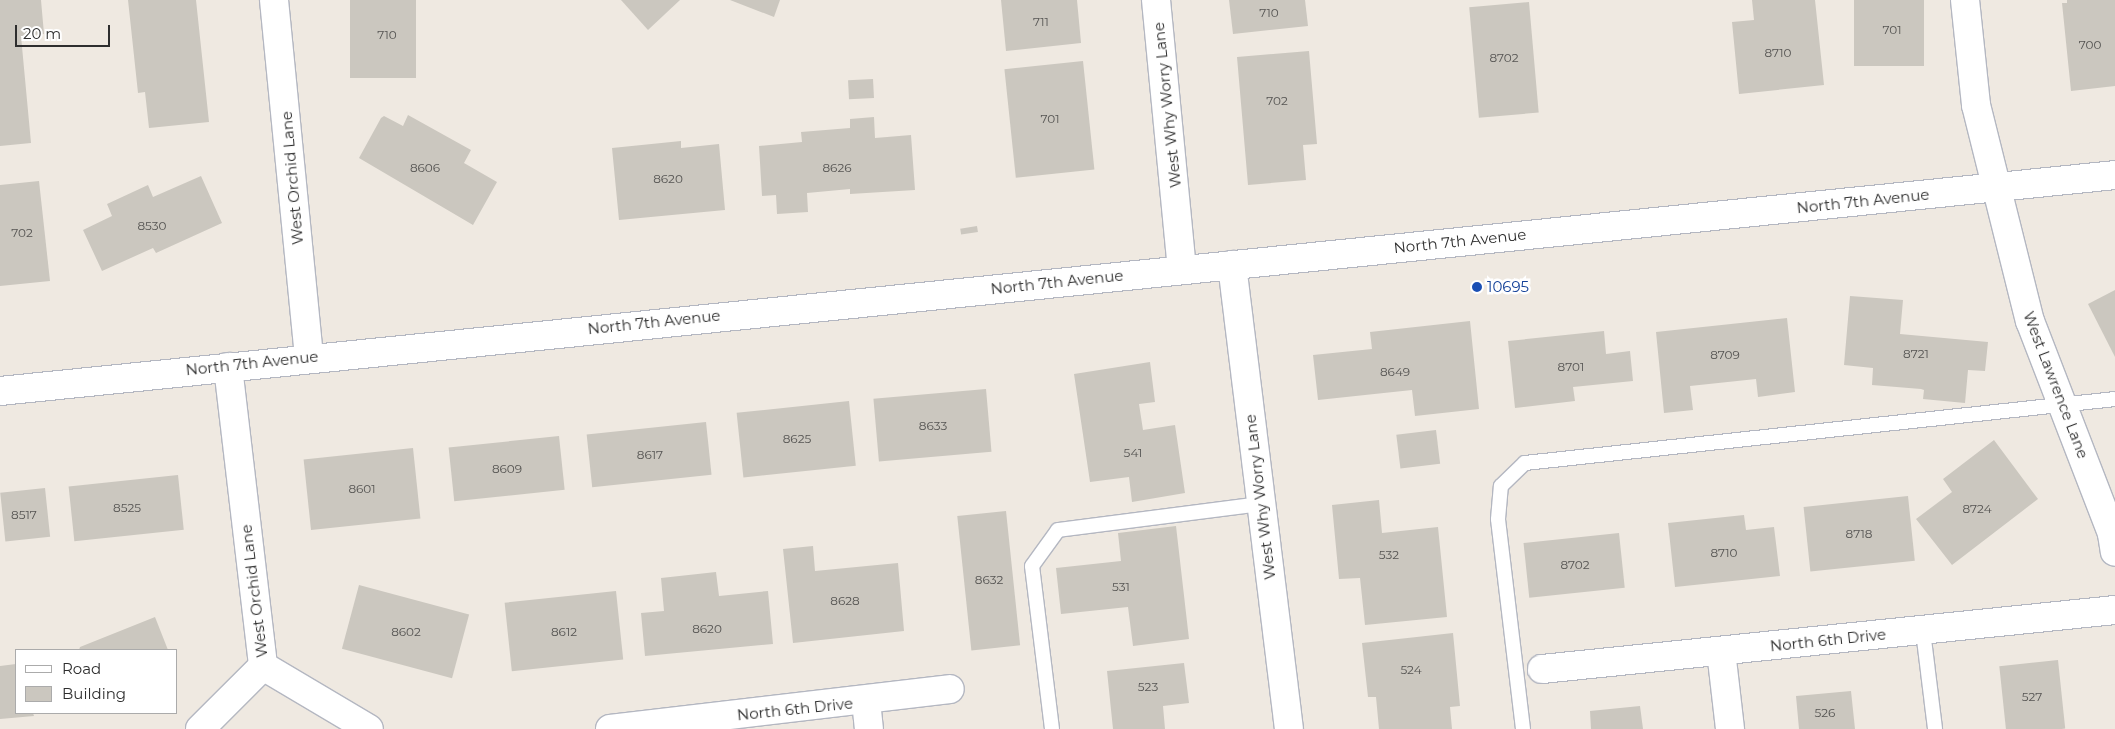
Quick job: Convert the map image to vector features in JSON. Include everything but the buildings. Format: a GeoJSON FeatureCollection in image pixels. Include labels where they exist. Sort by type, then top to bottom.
{"type":"FeatureCollection","features":[{"type":"Feature","properties":{"kind":"street","name":"West Orchid Lane"},"geometry":{"type":"LineString","coordinates":[[274,0],[309,357]]}},
{"type":"Feature","properties":{"kind":"street","name":"West Why Worry Lane"},"geometry":{"type":"LineString","coordinates":[[1156,0],[1182,269]]}},
{"type":"Feature","properties":{"kind":"street","name":"West Lawrence Lane"},"geometry":{"type":"LineString","coordinates":[[1965,0],[1976,105],[2030,321],[2112,534],[2115,552]]}},
{"type":"Feature","properties":{"kind":"street","name":"North 7th Avenue"},"geometry":{"type":"LineString","coordinates":[[0,390],[309,357],[2115,175]]}},
{"type":"Feature","properties":{"kind":"street","name":"West Why Worry Lane"},"geometry":{"type":"LineString","coordinates":[[1232,264],[1289,729]]}},
{"type":"Feature","properties":{"kind":"street","name":"West Orchid Lane"},"geometry":{"type":"LineString","coordinates":[[228,366],[263,666]]}},
{"type":"Feature","properties":{"kind":"street","name":"North 6th Drive"},"geometry":{"type":"LineString","coordinates":[[1542,668],[1923,631],[2115,610]]}},
{"type":"Feature","properties":{"kind":"street"},"geometry":{"type":"LineString","coordinates":[[1721,650],[1730,729]]}},
{"type":"Feature","properties":{"kind":"street"},"geometry":{"type":"LineString","coordinates":[[200,729],[263,666],[369,729]]}},
{"type":"Feature","properties":{"kind":"street","name":"North 6th Drive"},"geometry":{"type":"LineString","coordinates":[[610,729],[866,701],[950,689]]}},
{"type":"Feature","properties":{"kind":"street"},"geometry":{"type":"LineString","coordinates":[[866,701],[869,729]]}},
{"type":"Feature","properties":{"kind":"lane"},"geometry":{"type":"LineString","coordinates":[[1523,729],[1498,519],[1500,486],[1525,463],[2115,399]]}},
{"type":"Feature","properties":{"kind":"lane"},"geometry":{"type":"LineString","coordinates":[[1052,729],[1032,566],[1058,530],[1261,504]]}},
{"type":"Feature","properties":{"kind":"lane"},"geometry":{"type":"LineString","coordinates":[[1923,631],[1935,729]]}},
{"type":"Feature","properties":{"kind":"place","name":"10695"},"geometry":{"type":"Point","coordinates":[1477,287]}}]}
